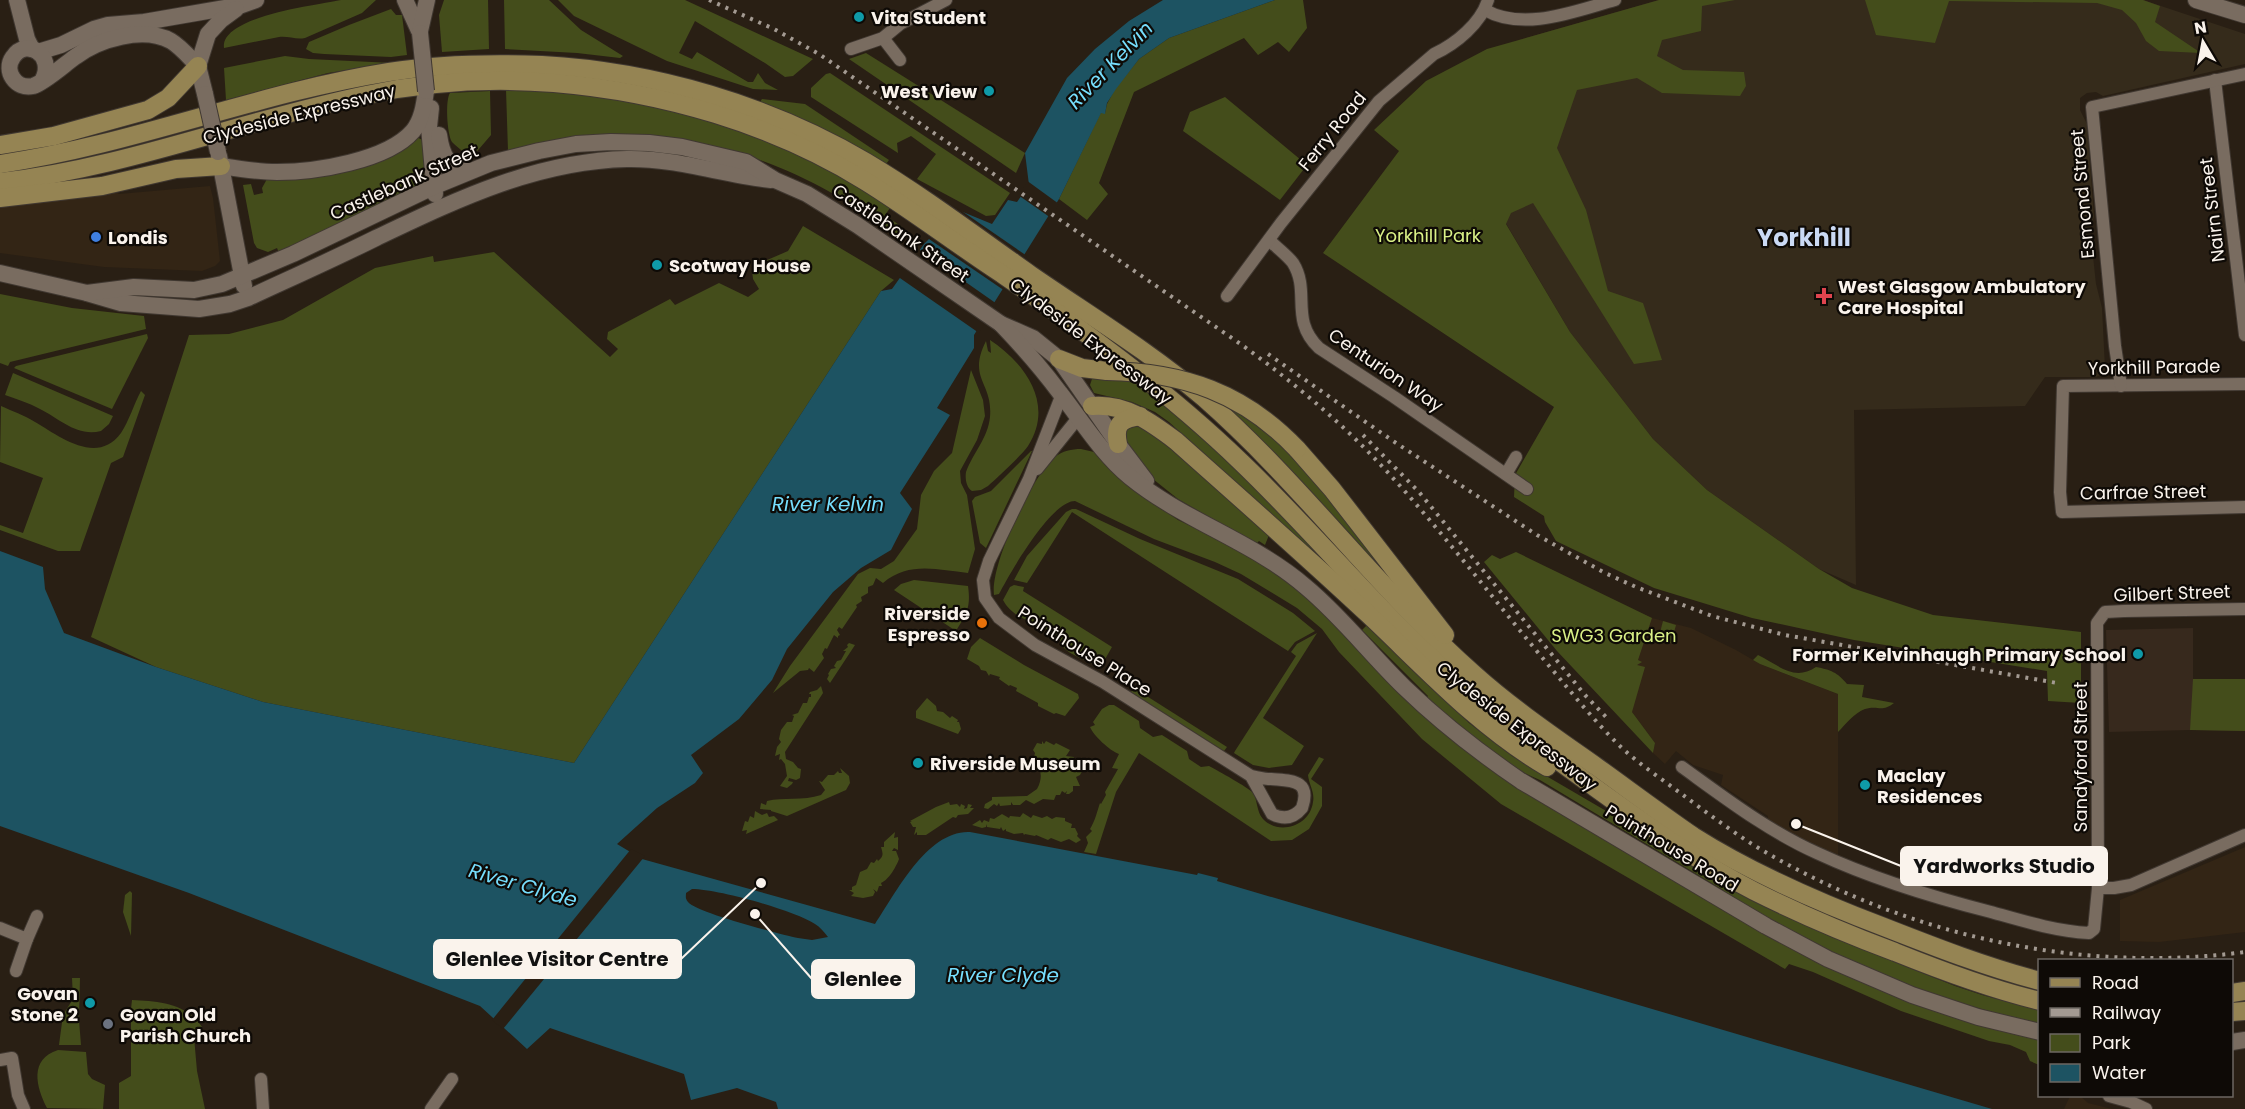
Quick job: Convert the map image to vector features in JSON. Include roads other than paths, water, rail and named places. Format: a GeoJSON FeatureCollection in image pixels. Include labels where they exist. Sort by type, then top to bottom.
{"type":"FeatureCollection","features":[{"type":"Feature","properties":{"kind":"main road"},"geometry":{"type":"LineString","coordinates":[[17,0],[21,20],[20,53],[9,66],[12,78],[21,85],[31,86],[94,46],[129,36],[151,35],[173,42],[198,66],[220,159],[241,278],[248,298]]}},
{"type":"Feature","properties":{"kind":"main road"},"geometry":{"type":"LineString","coordinates":[[405,0],[420,33]]}},
{"type":"Feature","properties":{"kind":"main road"},"geometry":{"type":"LineString","coordinates":[[427,0],[420,33],[426,91],[438,126],[444,156],[457,169],[469,171]]}},
{"type":"Feature","properties":{"kind":"main road"},"geometry":{"type":"LineString","coordinates":[[2196,0],[2217,3],[2245,15]]}},
{"type":"Feature","properties":{"kind":"main road"},"geometry":{"type":"LineString","coordinates":[[20,53],[61,45],[94,29],[108,25],[144,22],[249,3]]}},
{"type":"Feature","properties":{"kind":"main road"},"geometry":{"type":"LineString","coordinates":[[0,145],[54,136],[148,110],[168,98],[198,66],[208,34],[221,20],[249,3]]}},
{"type":"Feature","properties":{"kind":"main road"},"geometry":{"type":"LineString","coordinates":[[20,53],[46,62],[47,68],[43,79]]}},
{"type":"Feature","properties":{"kind":"main road","name":"Clydeside Expressway"},"geometry":{"type":"LineString","coordinates":[[0,164],[94,146],[290,94],[379,74],[448,66],[536,65],[625,74],[718,98],[800,129],[866,162],[901,185],[1068,310],[1239,459],[1389,617],[1456,681],[1542,749],[1652,828],[1700,861],[1813,920],[1977,984],[2038,1000]]}},
{"type":"Feature","properties":{"kind":"main road","name":"Clydeside Expressway"},"geometry":{"type":"LineString","coordinates":[[0,182],[97,165],[368,94],[439,85],[525,82],[578,86],[641,96],[718,116],[790,142],[865,181],[902,207],[1068,310],[1157,362],[1204,398],[1314,509],[1430,634],[1479,679],[1563,743],[1695,837],[1755,870],[1844,912],[1953,954],[2038,980]]}},
{"type":"Feature","properties":{"kind":"main road"},"geometry":{"type":"LineString","coordinates":[[0,198],[102,186],[220,159],[257,171],[300,171],[342,164],[392,147],[413,130],[423,112],[426,91]]}},
{"type":"Feature","properties":{"kind":"main road"},"geometry":{"type":"LineString","coordinates":[[431,108],[429,127],[436,209]]}},
{"type":"Feature","properties":{"kind":"main road","name":"Castlebank Street"},"geometry":{"type":"LineString","coordinates":[[87,293],[134,287],[194,290],[241,278],[469,171],[527,153],[576,144],[629,142],[742,177],[775,180],[830,208],[1001,324],[1033,338],[1059,358]]}},
{"type":"Feature","properties":{"kind":"main road","name":"Castlebank Street"},"geometry":{"type":"LineString","coordinates":[[0,273],[121,303],[199,309],[230,304],[248,298],[492,185],[547,170],[607,160],[671,154]]}},
{"type":"Feature","properties":{"kind":"main road","name":"Castlebank Street"},"geometry":{"type":"LineString","coordinates":[[1001,324],[1062,394],[1085,412]]}},
{"type":"Feature","properties":{"kind":"main road"},"geometry":{"type":"LineString","coordinates":[[1059,358],[1082,375],[1085,412],[1111,406],[1140,416],[1176,441],[1370,616],[1474,714],[1534,759],[1652,828]]}},
{"type":"Feature","properties":{"kind":"main road"},"geometry":{"type":"LineString","coordinates":[[1062,394],[1082,375],[1107,371],[1170,376],[1205,386],[1245,405],[1273,425],[1298,449],[1332,489],[1479,679]]}},
{"type":"Feature","properties":{"kind":"main road","name":"Pointhouse Road"},"geometry":{"type":"LineString","coordinates":[[1085,412],[1118,444],[1157,495]]}},
{"type":"Feature","properties":{"kind":"main road","name":"Pointhouse Road"},"geometry":{"type":"LineString","coordinates":[[1085,412],[1129,477],[1184,514],[1249,548],[1293,577],[1335,614],[1429,711],[1492,761],[1531,787],[1766,926],[1828,959],[1912,995],[1978,1017],[2038,1032]]}},
{"type":"Feature","properties":{"kind":"main road"},"geometry":{"type":"LineString","coordinates":[[1118,444],[1116,430],[1119,425],[1130,417],[1140,416]]}},
{"type":"Feature","properties":{"kind":"street"},"geometry":{"type":"LineString","coordinates":[[851,49],[883,38],[900,24],[946,0]]}},
{"type":"Feature","properties":{"kind":"street"},"geometry":{"type":"LineString","coordinates":[[1487,5],[1504,17],[1533,19],[1551,17],[1615,0]]}},
{"type":"Feature","properties":{"kind":"street","name":"Ferry Road"},"geometry":{"type":"LineString","coordinates":[[1227,296],[1378,100],[1477,22],[1487,5]]}},
{"type":"Feature","properties":{"kind":"street"},"geometry":{"type":"LineString","coordinates":[[883,38],[900,60]]}},
{"type":"Feature","properties":{"kind":"street"},"geometry":{"type":"LineString","coordinates":[[2215,80],[2245,74]]}},
{"type":"Feature","properties":{"kind":"street"},"geometry":{"type":"LineString","coordinates":[[0,75],[16,82]]}},
{"type":"Feature","properties":{"kind":"street","name":"Esmond Street"},"geometry":{"type":"LineString","coordinates":[[2121,386],[2115,346],[2092,107],[2215,80]]}},
{"type":"Feature","properties":{"kind":"street","name":"Nairn Street"},"geometry":{"type":"LineString","coordinates":[[2215,80],[2245,335]]}},
{"type":"Feature","properties":{"kind":"street","name":"Centurion Way"},"geometry":{"type":"LineString","coordinates":[[1269,240],[1293,264],[1299,282],[1302,321],[1309,339],[1314,344],[1527,489]]}},
{"type":"Feature","properties":{"kind":"street","name":"Yorkhill Parade"},"geometry":{"type":"LineString","coordinates":[[2060,492],[2063,386],[2245,384]]}},
{"type":"Feature","properties":{"kind":"street","name":"Pointhouse Place"},"geometry":{"type":"LineString","coordinates":[[1062,394],[1029,479],[989,561],[983,580],[985,598],[999,618],[1035,645],[1102,682],[1251,776],[1272,780],[1289,779],[1296,782],[1304,794],[1302,808],[1292,817],[1285,818],[1272,814],[1251,776]]}},
{"type":"Feature","properties":{"kind":"street","name":"Pointhouse Place"},"geometry":{"type":"LineString","coordinates":[[1029,479],[1085,412]]}},
{"type":"Feature","properties":{"kind":"street"},"geometry":{"type":"LineString","coordinates":[[1506,474],[1516,457]]}},
{"type":"Feature","properties":{"kind":"street","name":"Carfrae Street"},"geometry":{"type":"LineString","coordinates":[[2060,492],[2062,512],[2245,507]]}},
{"type":"Feature","properties":{"kind":"street","name":"Gilbert Street"},"geometry":{"type":"LineString","coordinates":[[2101,616],[2105,612],[2124,610],[2245,609]]}},
{"type":"Feature","properties":{"kind":"street","name":"Sandyford Street"},"geometry":{"type":"LineString","coordinates":[[1682,767],[1755,819],[1816,853],[1896,885],[1943,900],[2048,927],[2089,933],[2094,929],[2098,888],[2097,623],[2101,616]]}},
{"type":"Feature","properties":{"kind":"street"},"geometry":{"type":"LineString","coordinates":[[2098,888],[2131,885],[2245,835]]}},
{"type":"Feature","properties":{"kind":"street"},"geometry":{"type":"LineString","coordinates":[[16,971],[36,916]]}},
{"type":"Feature","properties":{"kind":"street"},"geometry":{"type":"LineString","coordinates":[[0,928],[27,939]]}},
{"type":"Feature","properties":{"kind":"street"},"geometry":{"type":"LineString","coordinates":[[0,1060],[12,1059],[18,1095],[24,1109]]}},
{"type":"Feature","properties":{"kind":"street"},"geometry":{"type":"LineString","coordinates":[[261,1079],[262,1109]]}},
{"type":"Feature","properties":{"kind":"street"},"geometry":{"type":"LineString","coordinates":[[431,1109],[452,1079]]}},
{"type":"Feature","properties":{"kind":"street"},"geometry":{"type":"LineString","coordinates":[[2115,1097],[2146,1109]]}},
{"type":"Feature","properties":{"kind":"water","name":"River Clyde"},"geometry":{"type":"Polygon","coordinates":[[[1163,0],[1275,0],[1169,38],[1139,59],[1107,103],[1105,114],[1101,113],[1059,199],[974,335],[974,348],[937,408],[950,415],[900,493],[912,509],[891,550],[861,568],[833,592],[787,649],[772,680],[739,719],[691,755],[703,773],[695,783],[657,808],[617,844],[642,859],[875,924],[914,866],[940,841],[954,834],[970,832],[1197,875],[1198,873],[1218,878],[1217,881],[1992,1109],[778,1109],[776,1102],[737,1088],[691,1100],[684,1074],[550,1028],[527,1049],[480,1006],[189,893],[0,826],[0,551],[43,567],[45,589],[64,633],[156,667],[263,702],[574,763],[881,291],[892,289],[924,244],[958,210],[992,224],[1008,200],[1017,202],[1029,185],[1025,153],[1067,78],[1095,49],[1129,21],[1163,0]],[[692,889],[686,893],[688,902],[706,912],[788,936],[812,940],[828,937],[815,924],[804,918],[737,896],[692,889]]]}},
{"type":"Feature","properties":{"kind":"railway"},"geometry":{"type":"LineString","coordinates":[[709,0],[774,29],[819,54],[1242,345],[1296,386],[1347,431],[1397,482],[1576,698],[1615,741],[1631,756],[1722,824],[1759,848],[1838,890],[1893,912],[1950,930],[2008,944],[2067,953],[2126,958],[2186,957],[2245,952]]}},
{"type":"Feature","properties":{"kind":"railway"},"geometry":{"type":"LineString","coordinates":[[1268,354],[1393,441],[1537,535],[1605,573],[1636,587],[1712,616],[1785,635],[2057,683]]}},
{"type":"Feature","properties":{"kind":"railway"},"geometry":{"type":"LineString","coordinates":[[1363,435],[1419,492],[1585,695],[1606,717]]}},
{"type":"Feature","properties":{"kind":"place","name":"Vita Student"},"geometry":{"type":"Point","coordinates":[859,17]}},
{"type":"Feature","properties":{"kind":"place","name":"West View"},"geometry":{"type":"Point","coordinates":[989,91]}},
{"type":"Feature","properties":{"kind":"place","name":"Londis"},"geometry":{"type":"Point","coordinates":[96,237]}},
{"type":"Feature","properties":{"kind":"place","name":"Scotway House"},"geometry":{"type":"Point","coordinates":[657,265]}},
{"type":"Feature","properties":{"kind":"place","name":"West Glasgow Ambulatory Care Hospital"},"geometry":{"type":"Point","coordinates":[1824,296]}},
{"type":"Feature","properties":{"kind":"place","name":"Riverside Espresso"},"geometry":{"type":"Point","coordinates":[982,623]}},
{"type":"Feature","properties":{"kind":"place","name":"Former Kelvinhaugh Primary School"},"geometry":{"type":"Point","coordinates":[2138,654]}},
{"type":"Feature","properties":{"kind":"place","name":"Riverside Museum"},"geometry":{"type":"Point","coordinates":[918,763]}},
{"type":"Feature","properties":{"kind":"place","name":"Maclay Residences"},"geometry":{"type":"Point","coordinates":[1865,785]}},
{"type":"Feature","properties":{"kind":"place","name":"Yardworks Studio"},"geometry":{"type":"Point","coordinates":[1796,824]}},
{"type":"Feature","properties":{"kind":"place","name":"Glenlee Visitor Centre"},"geometry":{"type":"Point","coordinates":[761,883]}},
{"type":"Feature","properties":{"kind":"place","name":"Glenlee"},"geometry":{"type":"Point","coordinates":[755,914]}},
{"type":"Feature","properties":{"kind":"place","name":"Govan Stone 2"},"geometry":{"type":"Point","coordinates":[90,1003]}},
{"type":"Feature","properties":{"kind":"place","name":"Govan Old Parish Church"},"geometry":{"type":"Point","coordinates":[108,1024]}},
{"type":"Feature","properties":{"kind":"district","name":"Yorkhill"},"geometry":{"type":"Point","coordinates":[1804,237]}},
{"type":"Feature","properties":{"kind":"water label","name":"River Kelvin"},"geometry":{"type":"Point","coordinates":[1110,65]}},
{"type":"Feature","properties":{"kind":"water label","name":"River Kelvin"},"geometry":{"type":"Point","coordinates":[828,504]}},
{"type":"Feature","properties":{"kind":"park label","name":"Yorkhill Park"},"geometry":{"type":"Point","coordinates":[1428,235]}},
{"type":"Feature","properties":{"kind":"park label","name":"SWG3 Garden"},"geometry":{"type":"Point","coordinates":[1614,635]}}]}
